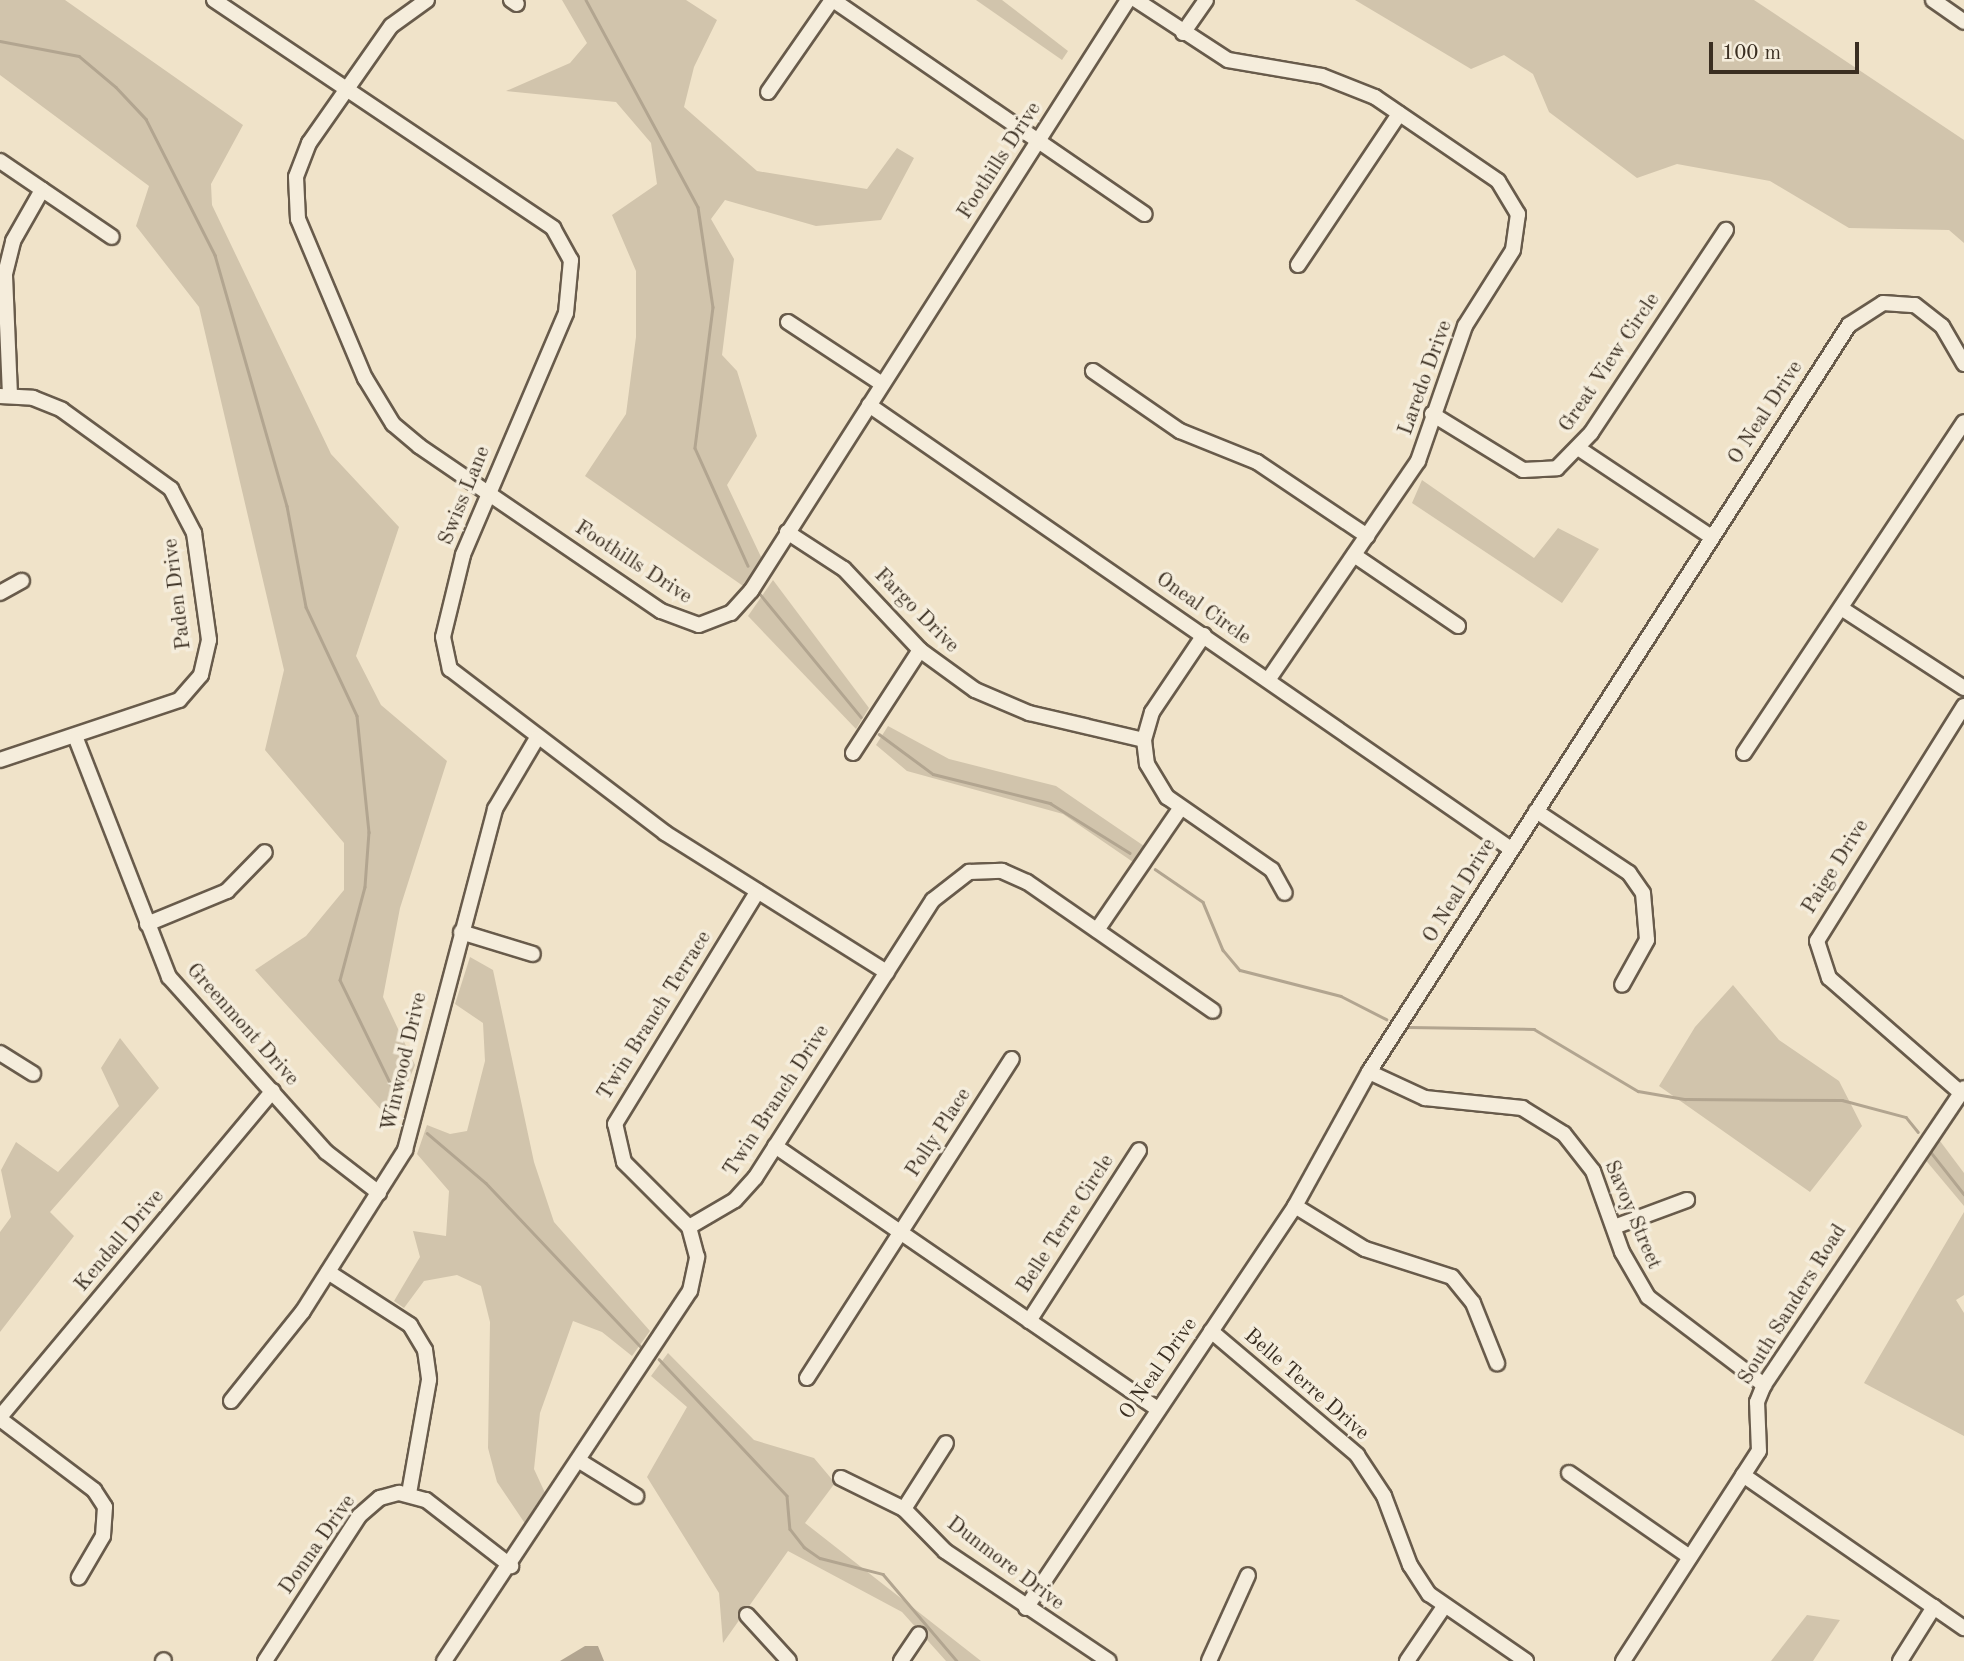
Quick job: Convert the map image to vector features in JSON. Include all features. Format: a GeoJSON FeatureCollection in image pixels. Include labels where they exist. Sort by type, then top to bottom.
{"type":"FeatureCollection","features":[{"type":"Feature","properties":{"kind":"street","name":"Swiss Lane"},"geometry":{"type":"LineString","coordinates":[[214,0],[554,228],[571,260],[566,313],[487,491],[463,555],[443,650],[463,683],[665,833],[887,972]]}},
{"type":"Feature","properties":{"kind":"street","name":"Foothills Drive"},"geometry":{"type":"LineString","coordinates":[[427,0],[391,26],[298,165],[298,219],[377,402],[402,433],[661,611],[699,625],[741,604],[1128,0]]}},
{"type":"Feature","properties":{"kind":"street"},"geometry":{"type":"LineString","coordinates":[[768,92],[832,0],[1144,214]]}},
{"type":"Feature","properties":{"kind":"street","name":"Laredo Drive"},"geometry":{"type":"LineString","coordinates":[[1136,0],[1183,33],[1247,67],[1345,82],[1399,114],[1498,181],[1518,214],[1513,250],[1465,326],[1432,414],[1418,461],[1268,680]]}},
{"type":"Feature","properties":{"kind":"street"},"geometry":{"type":"LineString","coordinates":[[1183,33],[1206,0]]}},
{"type":"Feature","properties":{"kind":"street"},"geometry":{"type":"LineString","coordinates":[[1933,0],[1964,22]]}},
{"type":"Feature","properties":{"kind":"street"},"geometry":{"type":"LineString","coordinates":[[1297,265],[1399,114]]}},
{"type":"Feature","properties":{"kind":"street"},"geometry":{"type":"LineString","coordinates":[[0,160],[112,237]]}},
{"type":"Feature","properties":{"kind":"street"},"geometry":{"type":"LineString","coordinates":[[5,396],[5,274],[16,233],[43,190]]}},
{"type":"Feature","properties":{"kind":"street","name":"Great View Circle"},"geometry":{"type":"LineString","coordinates":[[1432,414],[1523,470],[1557,468],[1578,448],[1726,230]]}},
{"type":"Feature","properties":{"kind":"street","name":"O Neal Drive"},"geometry":{"type":"LineString","coordinates":[[1026,1608],[1156,1408],[1295,1206],[1370,1072],[1511,849],[1710,536],[1860,314],[1883,303],[1915,305],[1942,326],[1964,364]]}},
{"type":"Feature","properties":{"kind":"street"},"geometry":{"type":"LineString","coordinates":[[788,322],[882,384]]}},
{"type":"Feature","properties":{"kind":"street"},"geometry":{"type":"LineString","coordinates":[[1093,371],[1180,431],[1264,466],[1367,536]]}},
{"type":"Feature","properties":{"kind":"street","name":"Paden Drive"},"geometry":{"type":"LineString","coordinates":[[0,760],[165,707],[201,675],[209,640],[194,533],[180,501],[152,472],[62,410],[5,396]]}},
{"type":"Feature","properties":{"kind":"street","name":"Oneal Circle"},"geometry":{"type":"LineString","coordinates":[[869,405],[1511,849]]}},
{"type":"Feature","properties":{"kind":"street"},"geometry":{"type":"LineString","coordinates":[[1744,753],[1964,422]]}},
{"type":"Feature","properties":{"kind":"street"},"geometry":{"type":"LineString","coordinates":[[1578,448],[1710,536]]}},
{"type":"Feature","properties":{"kind":"street","name":"Fargo Drive"},"geometry":{"type":"LineString","coordinates":[[787,532],[844,569],[920,650],[1004,704],[1144,740]]}},
{"type":"Feature","properties":{"kind":"street"},"geometry":{"type":"LineString","coordinates":[[1354,555],[1458,626]]}},
{"type":"Feature","properties":{"kind":"street"},"geometry":{"type":"LineString","coordinates":[[0,593],[22,582]]}},
{"type":"Feature","properties":{"kind":"street"},"geometry":{"type":"LineString","coordinates":[[1842,608],[1964,688]]}},
{"type":"Feature","properties":{"kind":"street"},"geometry":{"type":"LineString","coordinates":[[1204,635],[1158,701],[1144,740],[1152,775],[1180,808],[1272,870],[1285,893]]}},
{"type":"Feature","properties":{"kind":"street"},"geometry":{"type":"LineString","coordinates":[[853,753],[920,650]]}},
{"type":"Feature","properties":{"kind":"street","name":"Paige Drive"},"geometry":{"type":"LineString","coordinates":[[1962,1090],[1835,984],[1822,967],[1817,942],[1964,706]]}},
{"type":"Feature","properties":{"kind":"street","name":"Greenmont Drive"},"geometry":{"type":"LineString","coordinates":[[75,736],[169,977],[326,1152],[379,1193]]}},
{"type":"Feature","properties":{"kind":"street","name":"Winwood Drive"},"geometry":{"type":"LineString","coordinates":[[231,1401],[328,1272],[379,1193],[415,1122],[461,932],[495,809],[537,738]]}},
{"type":"Feature","properties":{"kind":"street"},"geometry":{"type":"LineString","coordinates":[[1097,930],[1180,808]]}},
{"type":"Feature","properties":{"kind":"street"},"geometry":{"type":"LineString","coordinates":[[1536,811],[1616,863],[1643,893],[1647,940],[1622,985]]}},
{"type":"Feature","properties":{"kind":"street"},"geometry":{"type":"LineString","coordinates":[[147,924],[227,891],[265,852]]}},
{"type":"Feature","properties":{"kind":"street","name":"Twin Branch Drive"},"geometry":{"type":"LineString","coordinates":[[688,1227],[745,1191],[940,891],[981,870],[1014,875],[1213,1011]]}},
{"type":"Feature","properties":{"kind":"street","name":"Twin Branch Terrace"},"geometry":{"type":"LineString","coordinates":[[688,1227],[624,1162],[615,1124],[758,891]]}},
{"type":"Feature","properties":{"kind":"street"},"geometry":{"type":"LineString","coordinates":[[461,932],[533,954]]}},
{"type":"Feature","properties":{"kind":"street"},"geometry":{"type":"LineString","coordinates":[[0,1053],[33,1074]]}},
{"type":"Feature","properties":{"kind":"street","name":"Polly Place"},"geometry":{"type":"LineString","coordinates":[[807,1378],[1012,1059]]}},
{"type":"Feature","properties":{"kind":"street","name":"Savoy Street"},"geometry":{"type":"LineString","coordinates":[[1370,1072],[1415,1096],[1504,1103],[1545,1119],[1586,1158],[1637,1282],[1657,1308],[1764,1385]]}},
{"type":"Feature","properties":{"kind":"street","name":"South Sanders Road"},"geometry":{"type":"LineString","coordinates":[[1622,1661],[1761,1445],[1757,1402],[1764,1385],[1962,1090]]}},
{"type":"Feature","properties":{"kind":"street","name":"Kendall Drive"},"geometry":{"type":"LineString","coordinates":[[0,1418],[273,1091]]}},
{"type":"Feature","properties":{"kind":"street"},"geometry":{"type":"LineString","coordinates":[[775,1146],[1156,1408]]}},
{"type":"Feature","properties":{"kind":"street","name":"Belle Terre Circle"},"geometry":{"type":"LineString","coordinates":[[1029,1321],[1139,1150]]}},
{"type":"Feature","properties":{"kind":"street"},"geometry":{"type":"LineString","coordinates":[[1614,1227],[1687,1200]]}},
{"type":"Feature","properties":{"kind":"street"},"geometry":{"type":"LineString","coordinates":[[1295,1206],[1365,1249],[1452,1277],[1473,1303],[1497,1363]]}},
{"type":"Feature","properties":{"kind":"street"},"geometry":{"type":"LineString","coordinates":[[444,1661],[581,1462],[690,1291],[697,1257],[688,1227]]}},
{"type":"Feature","properties":{"kind":"street"},"geometry":{"type":"LineString","coordinates":[[328,1272],[410,1325],[425,1350],[429,1380],[409,1494],[436,1507],[511,1566]]}},
{"type":"Feature","properties":{"kind":"street","name":"Belle Terre Drive"},"geometry":{"type":"LineString","coordinates":[[1211,1331],[1357,1455],[1384,1496],[1417,1580],[1443,1608],[1526,1661]]}},
{"type":"Feature","properties":{"kind":"street"},"geometry":{"type":"LineString","coordinates":[[0,1418],[94,1490],[105,1507],[103,1536],[79,1577]]}},
{"type":"Feature","properties":{"kind":"street"},"geometry":{"type":"LineString","coordinates":[[904,1509],[946,1443]]}},
{"type":"Feature","properties":{"kind":"street"},"geometry":{"type":"LineString","coordinates":[[581,1462],[636,1496]]}},
{"type":"Feature","properties":{"kind":"street"},"geometry":{"type":"LineString","coordinates":[[1569,1473],[1690,1557]]}},
{"type":"Feature","properties":{"kind":"street"},"geometry":{"type":"LineString","coordinates":[[1743,1475],[1964,1628]]}},
{"type":"Feature","properties":{"kind":"street","name":"Dunmore Drive"},"geometry":{"type":"LineString","coordinates":[[841,1478],[904,1509],[946,1551],[1026,1608],[1109,1661]]}},
{"type":"Feature","properties":{"kind":"street","name":"Donna Drive"},"geometry":{"type":"LineString","coordinates":[[265,1661],[365,1507],[389,1495],[409,1494]]}},
{"type":"Feature","properties":{"kind":"street"},"geometry":{"type":"LineString","coordinates":[[1209,1661],[1248,1575]]}},
{"type":"Feature","properties":{"kind":"street"},"geometry":{"type":"LineString","coordinates":[[1900,1661],[1934,1607]]}},
{"type":"Feature","properties":{"kind":"street"},"geometry":{"type":"LineString","coordinates":[[1407,1661],[1443,1608]]}},
{"type":"Feature","properties":{"kind":"street"},"geometry":{"type":"LineString","coordinates":[[747,1615],[789,1661]]}},
{"type":"Feature","properties":{"kind":"street"},"geometry":{"type":"LineString","coordinates":[[901,1661],[919,1634]]}},
{"type":"Feature","properties":{"kind":"shaded area"},"geometry":{"type":"Polygon","coordinates":[[[0,0],[65,0],[243,125],[211,184],[212,205],[331,454],[399,527],[356,656],[381,705],[447,761],[400,908],[383,997],[415,1065],[392,1122],[255,970],[306,936],[344,890],[344,843],[265,750],[284,670],[199,307],[136,226],[149,186],[0,75],[0,0]]]}},
{"type":"Feature","properties":{"kind":"shaded area"},"geometry":{"type":"Polygon","coordinates":[[[562,0],[686,0],[717,20],[694,67],[684,107],[757,171],[867,189],[897,148],[914,158],[881,220],[816,226],[725,200],[711,219],[734,259],[722,355],[737,371],[757,436],[727,485],[762,559],[746,588],[585,476],[626,414],[636,337],[636,271],[612,215],[657,184],[651,143],[616,102],[506,91],[570,63],[587,43],[562,0]]]}},
{"type":"Feature","properties":{"kind":"shaded area"},"geometry":{"type":"Polygon","coordinates":[[[976,0],[1002,0],[1068,51],[1062,60],[976,0]]]}},
{"type":"Feature","properties":{"kind":"shaded area"},"geometry":{"type":"Polygon","coordinates":[[[1355,0],[1754,0],[1964,140],[1964,243],[1949,230],[1849,228],[1770,181],[1677,164],[1637,178],[1549,112],[1533,74],[1504,55],[1471,69],[1355,0]]]}},
{"type":"Feature","properties":{"kind":"shaded area"},"geometry":{"type":"Polygon","coordinates":[[[1422,480],[1534,558],[1558,528],[1599,549],[1562,603],[1412,503],[1422,480]]]}},
{"type":"Feature","properties":{"kind":"shaded area"},"geometry":{"type":"Polygon","coordinates":[[[773,580],[869,708],[856,729],[748,616],[773,580]]]}},
{"type":"Feature","properties":{"kind":"shaded area"},"geometry":{"type":"Polygon","coordinates":[[[888,726],[949,759],[1056,786],[1144,846],[1133,862],[1063,814],[907,771],[876,745],[888,726]]]}},
{"type":"Feature","properties":{"kind":"shaded area"},"geometry":{"type":"Polygon","coordinates":[[[470,957],[493,970],[534,1162],[554,1222],[650,1331],[632,1356],[602,1332],[573,1321],[540,1413],[534,1469],[546,1495],[526,1525],[497,1482],[488,1448],[490,1322],[481,1286],[457,1275],[424,1281],[404,1308],[394,1301],[420,1257],[413,1231],[446,1236],[449,1191],[417,1154],[427,1125],[450,1134],[467,1131],[485,1061],[483,1023],[455,1004],[470,957]]]}},
{"type":"Feature","properties":{"kind":"shaded area"},"geometry":{"type":"Polygon","coordinates":[[[1733,985],[1779,1040],[1839,1081],[1862,1126],[1810,1192],[1659,1086],[1695,1027],[1733,985]]]}},
{"type":"Feature","properties":{"kind":"shaded area"},"geometry":{"type":"Polygon","coordinates":[[[120,1038],[159,1088],[50,1212],[74,1236],[0,1332],[0,1232],[11,1217],[1,1170],[16,1142],[58,1172],[119,1106],[101,1068],[120,1038]]]}},
{"type":"Feature","properties":{"kind":"shaded area"},"geometry":{"type":"Polygon","coordinates":[[[1940,1141],[1964,1173],[1964,1206],[1923,1157],[1940,1141]]]}},
{"type":"Feature","properties":{"kind":"shaded area"},"geometry":{"type":"Polygon","coordinates":[[[1964,1212],[1964,1295],[1956,1300],[1964,1313],[1964,1436],[1864,1383],[1964,1212]]]}},
{"type":"Feature","properties":{"kind":"shaded area"},"geometry":{"type":"Polygon","coordinates":[[[668,1353],[754,1440],[814,1458],[835,1483],[805,1523],[981,1661],[946,1661],[902,1612],[788,1551],[723,1643],[719,1593],[647,1477],[687,1407],[651,1376],[668,1353]]]}},
{"type":"Feature","properties":{"kind":"shaded area"},"geometry":{"type":"Polygon","coordinates":[[[1807,1615],[1840,1620],[1813,1661],[1771,1661],[1807,1615]]]}},
{"type":"Feature","properties":{"kind":"shaded area"},"geometry":{"type":"Polygon","coordinates":[[[585,1646],[598,1646],[604,1661],[560,1661],[585,1646]]]}},
{"type":"Feature","properties":{"kind":"waterway"},"geometry":{"type":"LineString","coordinates":[[586,0],[698,207],[713,307],[695,448],[748,566]]}},
{"type":"Feature","properties":{"kind":"waterway"},"geometry":{"type":"LineString","coordinates":[[0,41],[79,56],[116,87],[146,119],[215,255],[287,506],[306,607],[357,716],[369,832],[365,887],[340,980],[400,1103]]}},
{"type":"Feature","properties":{"kind":"waterway"},"geometry":{"type":"LineString","coordinates":[[760,594],[861,717]]}},
{"type":"Feature","properties":{"kind":"waterway"},"geometry":{"type":"LineString","coordinates":[[879,734],[933,774],[1050,803],[1130,853]]}},
{"type":"Feature","properties":{"kind":"waterway"},"geometry":{"type":"LineString","coordinates":[[1155,869],[1203,902],[1223,950],[1240,970],[1341,996],[1386,1019]]}},
{"type":"Feature","properties":{"kind":"waterway"},"geometry":{"type":"LineString","coordinates":[[1407,1027],[1534,1029],[1638,1091],[1685,1099],[1842,1100],[1906,1117],[1918,1132]]}},
{"type":"Feature","properties":{"kind":"waterway"},"geometry":{"type":"LineString","coordinates":[[427,1133],[486,1183],[641,1347]]}},
{"type":"Feature","properties":{"kind":"waterway"},"geometry":{"type":"LineString","coordinates":[[1930,1151],[1964,1194]]}},
{"type":"Feature","properties":{"kind":"waterway"},"geometry":{"type":"LineString","coordinates":[[659,1359],[787,1496],[790,1529],[804,1547],[820,1558],[883,1574],[957,1661]]}}]}
